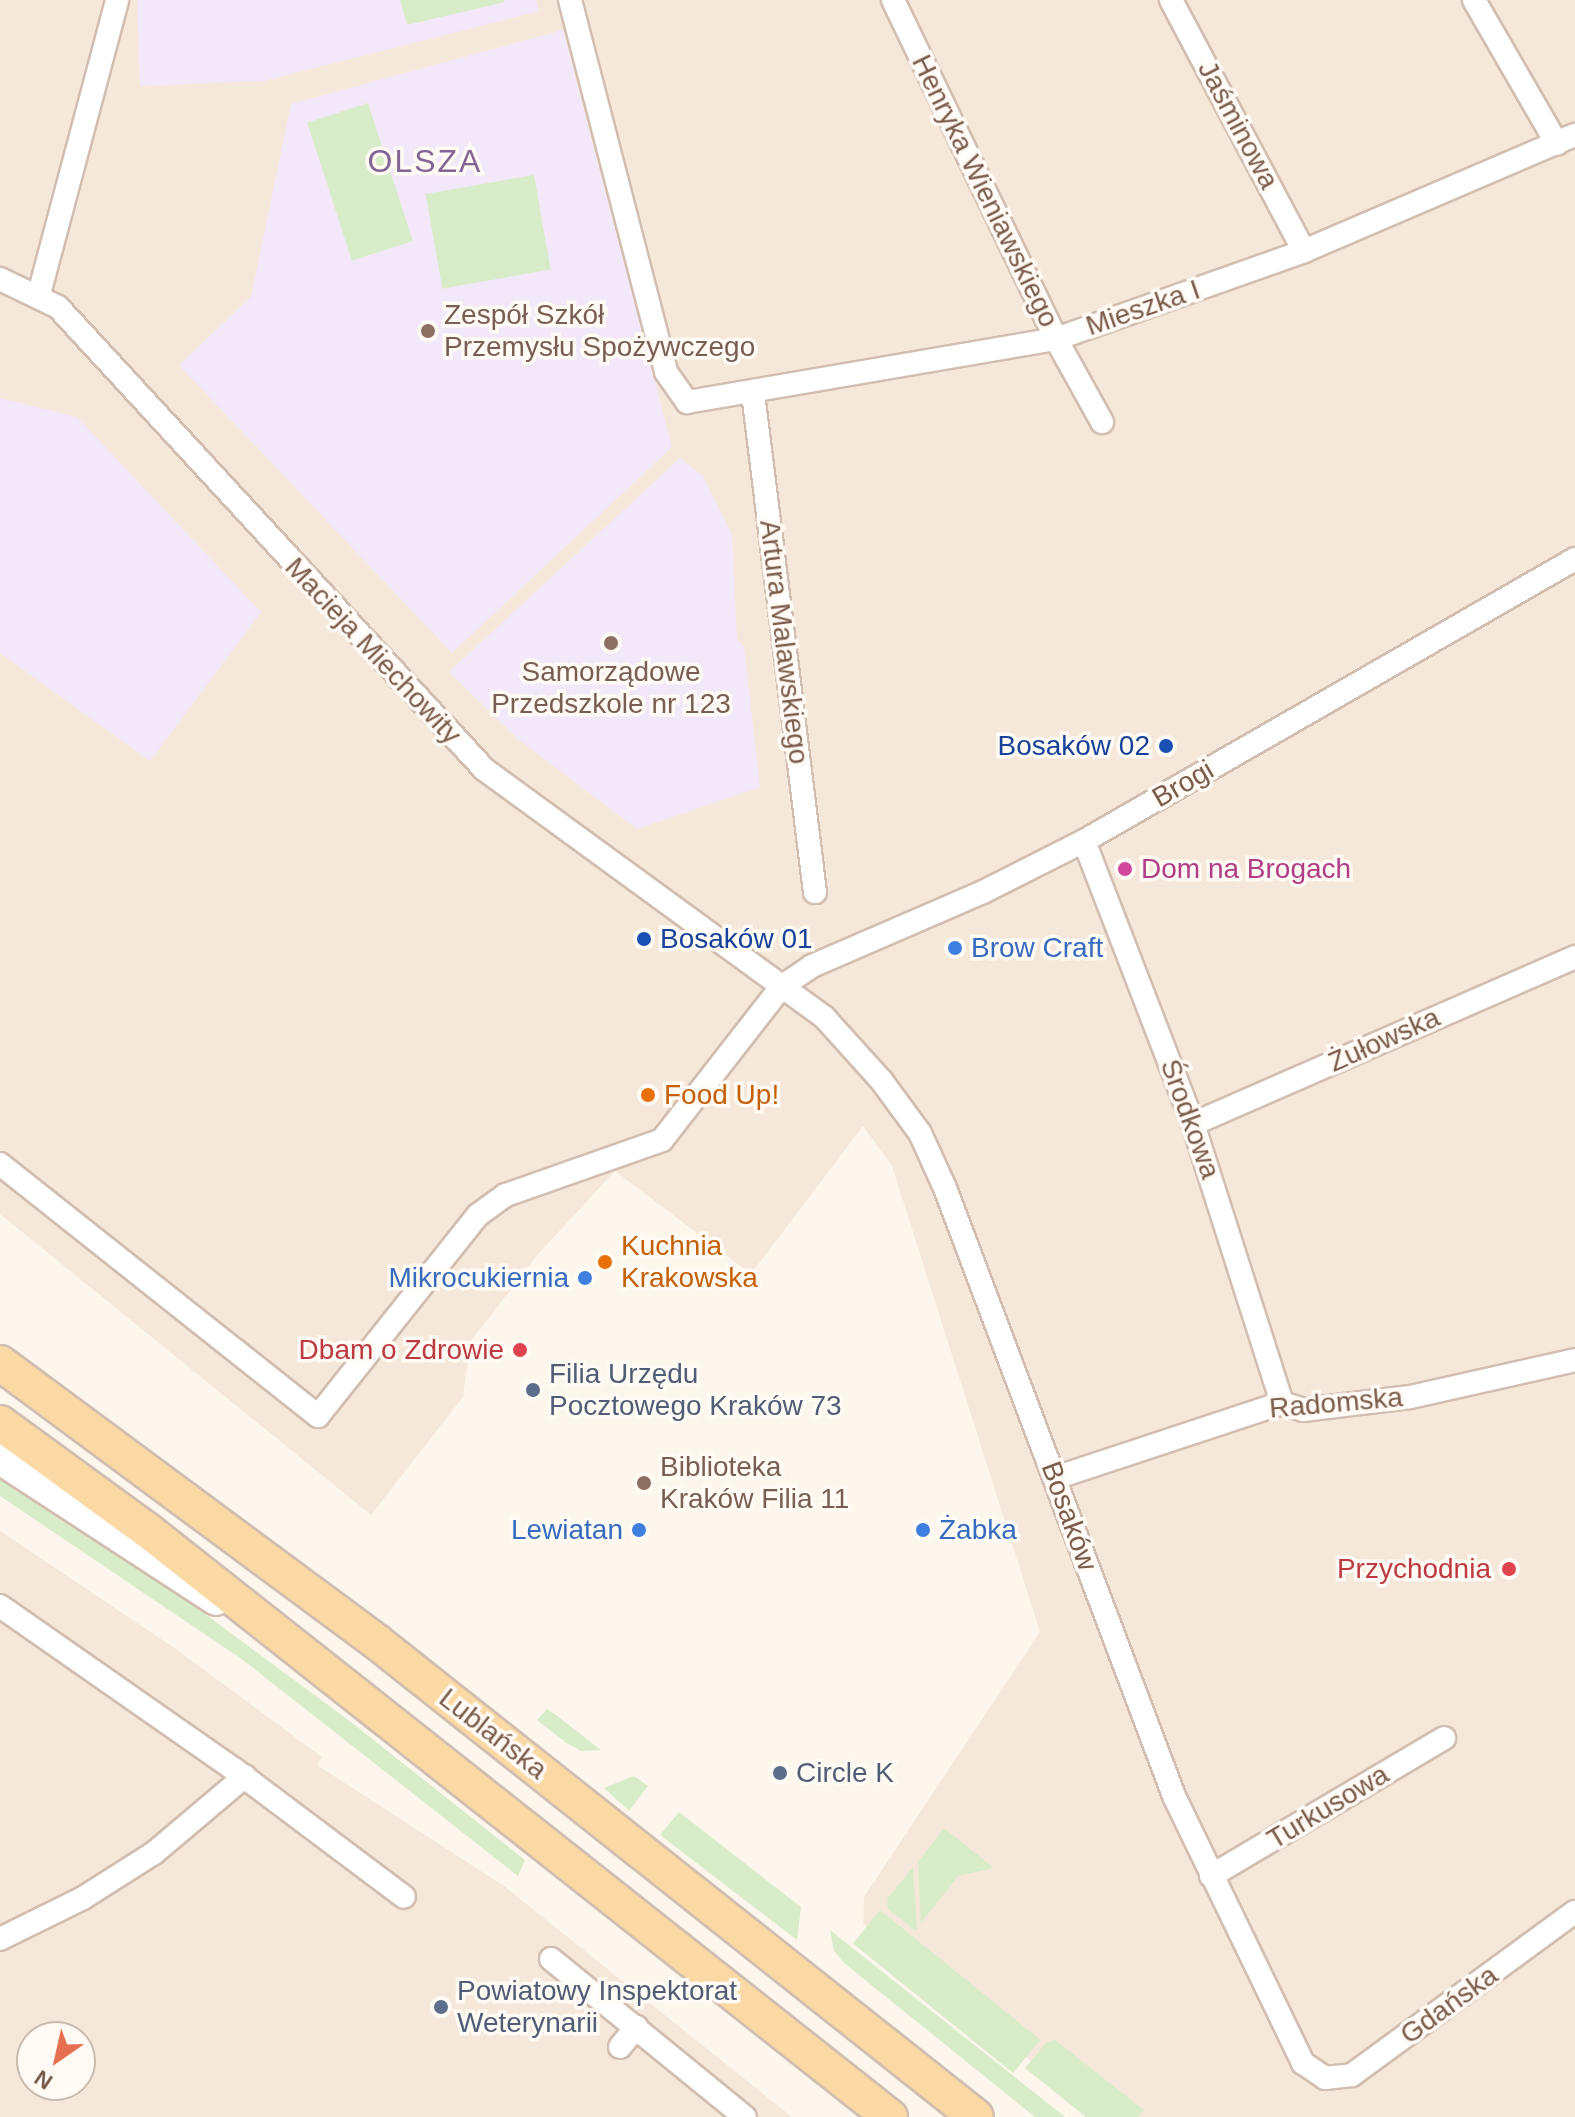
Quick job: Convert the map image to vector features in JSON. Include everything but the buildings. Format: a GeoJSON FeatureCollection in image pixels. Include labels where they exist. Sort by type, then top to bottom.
{"type":"FeatureCollection","features":[{"type":"Feature","properties":{"kind":"main road","name":"Lublańska"},"geometry":{"type":"LineString","coordinates":[[0,1363],[377,1642],[976,2117]]}},
{"type":"Feature","properties":{"kind":"main road","name":"Lublańska"},"geometry":{"type":"LineString","coordinates":[[0,1423],[284,1639],[890,2117]]}},
{"type":"Feature","properties":{"kind":"main road","name":"Lublańska"},"geometry":{"type":"LineString","coordinates":[[0,1459],[132,1549],[284,1639]]}},
{"type":"Feature","properties":{"kind":"street"},"geometry":{"type":"LineString","coordinates":[[39,294],[117,0]]}},
{"type":"Feature","properties":{"kind":"street","name":"Mieszka I"},"geometry":{"type":"LineString","coordinates":[[570,0],[666,372],[687,402],[1056,339],[1304,251],[1566,140]]}},
{"type":"Feature","properties":{"kind":"street","name":"Henryka Wieniawskiego"},"geometry":{"type":"LineString","coordinates":[[893,0],[1056,339],[1102,422]]}},
{"type":"Feature","properties":{"kind":"street","name":"Jaśminowa"},"geometry":{"type":"LineString","coordinates":[[1171,0],[1304,251]]}},
{"type":"Feature","properties":{"kind":"street"},"geometry":{"type":"LineString","coordinates":[[1474,0],[1566,140]]}},
{"type":"Feature","properties":{"kind":"street","name":"Macieja Miechowity"},"geometry":{"type":"LineString","coordinates":[[0,279],[39,294],[58,307],[484,769],[781,987]]}},
{"type":"Feature","properties":{"kind":"street","name":"Artura Malawskiego"},"geometry":{"type":"LineString","coordinates":[[753,393],[815,892]]}},
{"type":"Feature","properties":{"kind":"street","name":"Brogi"},"geometry":{"type":"LineString","coordinates":[[0,1164],[318,1416],[478,1215],[506,1195],[662,1140],[781,987],[812,966],[983,892],[1084,841],[1572,568]]}},
{"type":"Feature","properties":{"kind":"street","name":"Środkowa"},"geometry":{"type":"LineString","coordinates":[[1084,841],[1193,1124],[1282,1403]]}},
{"type":"Feature","properties":{"kind":"street","name":"Żułowska"},"geometry":{"type":"LineString","coordinates":[[1193,1124],[1575,957]]}},
{"type":"Feature","properties":{"kind":"street","name":"Bosaków"},"geometry":{"type":"LineString","coordinates":[[781,987],[838,1031],[920,1133],[1055,1478],[1154,1746],[1211,1876],[1298,2057],[1317,2074]]}},
{"type":"Feature","properties":{"kind":"street","name":"Radomska"},"geometry":{"type":"LineString","coordinates":[[1055,1478],[1282,1403],[1303,1410],[1410,1397],[1575,1360]]}},
{"type":"Feature","properties":{"kind":"street"},"geometry":{"type":"LineString","coordinates":[[0,1606],[245,1776],[404,1897]]}},
{"type":"Feature","properties":{"kind":"street","name":"Turkusowa"},"geometry":{"type":"LineString","coordinates":[[1211,1876],[1444,1738]]}},
{"type":"Feature","properties":{"kind":"street"},"geometry":{"type":"LineString","coordinates":[[0,1939],[83,1898],[154,1853],[245,1776]]}},
{"type":"Feature","properties":{"kind":"street","name":"Gdańska"},"geometry":{"type":"LineString","coordinates":[[1317,2074],[1334,2079],[1352,2075],[1575,1912]]}},
{"type":"Feature","properties":{"kind":"street"},"geometry":{"type":"LineString","coordinates":[[551,1959],[745,2117]]}},
{"type":"Feature","properties":{"kind":"street"},"geometry":{"type":"LineString","coordinates":[[620,2047],[636,2027]]}},
{"type":"Feature","properties":{"kind":"shaded area"},"geometry":{"type":"Polygon","coordinates":[[[0,0],[1575,0],[1575,2117],[1099,2117],[863,1923],[864,1897],[1040,1632],[892,1166],[863,1126],[751,1274],[615,1171],[539,1253],[470,1342],[463,1397],[371,1515],[0,1214],[0,0]]]}},
{"type":"Feature","properties":{"kind":"shaded area"},"geometry":{"type":"Polygon","coordinates":[[[137,0],[536,0],[539,11],[264,81],[140,86],[137,0]]]}},
{"type":"Feature","properties":{"kind":"shaded area","name":"Zespół Szkół Przemysłu Spożywczego"},"geometry":{"type":"Polygon","coordinates":[[[563,30],[672,447],[452,653],[179,365],[251,297],[291,104],[563,30]]]}},
{"type":"Feature","properties":{"kind":"shaded area"},"geometry":{"type":"Polygon","coordinates":[[[0,398],[77,417],[261,612],[150,761],[0,653],[0,398]]]}},
{"type":"Feature","properties":{"kind":"shaded area","name":"Samorządowe Przedszkole nr 123"},"geometry":{"type":"Polygon","coordinates":[[[680,458],[703,476],[732,534],[737,639],[744,647],[760,787],[637,829],[518,739],[449,672],[680,458]]]}},
{"type":"Feature","properties":{"kind":"shaded area"},"geometry":{"type":"Polygon","coordinates":[[[0,1531],[173,1647],[322,1757],[317,1765],[504,1886],[792,2117],[0,2117],[0,1531]]]}},
{"type":"Feature","properties":{"kind":"green space"},"geometry":{"type":"Polygon","coordinates":[[[400,0],[504,0],[505,2],[407,25],[400,0]]]}},
{"type":"Feature","properties":{"kind":"green space"},"geometry":{"type":"Polygon","coordinates":[[[368,103],[413,241],[352,261],[307,123],[368,103]]]}},
{"type":"Feature","properties":{"kind":"green space"},"geometry":{"type":"Polygon","coordinates":[[[534,175],[551,270],[442,289],[426,194],[534,175]]]}},
{"type":"Feature","properties":{"kind":"green space"},"geometry":{"type":"Polygon","coordinates":[[[0,1476],[178,1594],[351,1722],[525,1860],[518,1876],[243,1660],[0,1496],[0,1476]]]}},
{"type":"Feature","properties":{"kind":"green space"},"geometry":{"type":"Polygon","coordinates":[[[547,1709],[601,1750],[581,1751],[565,1742],[537,1720],[547,1709]]]}},
{"type":"Feature","properties":{"kind":"green space"},"geometry":{"type":"Polygon","coordinates":[[[634,1776],[648,1786],[629,1811],[604,1788],[634,1776]]]}},
{"type":"Feature","properties":{"kind":"green space"},"geometry":{"type":"Polygon","coordinates":[[[679,1812],[801,1907],[797,1940],[660,1835],[679,1812]]]}},
{"type":"Feature","properties":{"kind":"green space"},"geometry":{"type":"Polygon","coordinates":[[[944,1828],[994,1868],[958,1876],[921,1923],[918,1862],[944,1828]]]}},
{"type":"Feature","properties":{"kind":"green space"},"geometry":{"type":"Polygon","coordinates":[[[913,1867],[915,1930],[888,1909],[887,1899],[913,1867]]]}},
{"type":"Feature","properties":{"kind":"green space"},"geometry":{"type":"Polygon","coordinates":[[[880,1910],[1040,2040],[1013,2073],[853,1943],[880,1910]]]}},
{"type":"Feature","properties":{"kind":"green space"},"geometry":{"type":"Polygon","coordinates":[[[830,1930],[1065,2117],[1035,2117],[844,1963],[834,1951],[830,1930]]]}},
{"type":"Feature","properties":{"kind":"green space"},"geometry":{"type":"Polygon","coordinates":[[[1055,2040],[1144,2110],[1138,2117],[1086,2117],[1025,2068],[1047,2042],[1055,2040]]]}},
{"type":"Feature","properties":{"kind":"place","name":"Zespół Szkół Przemysłu Spożywczego"},"geometry":{"type":"Point","coordinates":[428,331]}},
{"type":"Feature","properties":{"kind":"place","name":"Samorządowe Przedszkole nr 123"},"geometry":{"type":"Point","coordinates":[611,643]}},
{"type":"Feature","properties":{"kind":"place","name":"Bosaków 02"},"geometry":{"type":"Point","coordinates":[1166,746]}},
{"type":"Feature","properties":{"kind":"place","name":"Dom na Brogach"},"geometry":{"type":"Point","coordinates":[1125,869]}},
{"type":"Feature","properties":{"kind":"place","name":"Bosaków 01"},"geometry":{"type":"Point","coordinates":[644,939]}},
{"type":"Feature","properties":{"kind":"place","name":"Brow Craft"},"geometry":{"type":"Point","coordinates":[955,948]}},
{"type":"Feature","properties":{"kind":"place","name":"Food Up!"},"geometry":{"type":"Point","coordinates":[648,1095]}},
{"type":"Feature","properties":{"kind":"place","name":"Kuchnia Krakowska"},"geometry":{"type":"Point","coordinates":[605,1262]}},
{"type":"Feature","properties":{"kind":"place","name":"Mikrocukiernia"},"geometry":{"type":"Point","coordinates":[585,1278]}},
{"type":"Feature","properties":{"kind":"place","name":"Dbam o Zdrowie"},"geometry":{"type":"Point","coordinates":[520,1350]}},
{"type":"Feature","properties":{"kind":"place","name":"Filia Urzędu Pocztowego Kraków 73"},"geometry":{"type":"Point","coordinates":[533,1390]}},
{"type":"Feature","properties":{"kind":"place","name":"Biblioteka Kraków Filia 11"},"geometry":{"type":"Point","coordinates":[644,1483]}},
{"type":"Feature","properties":{"kind":"place","name":"Lewiatan"},"geometry":{"type":"Point","coordinates":[639,1530]}},
{"type":"Feature","properties":{"kind":"place","name":"Żabka"},"geometry":{"type":"Point","coordinates":[923,1530]}},
{"type":"Feature","properties":{"kind":"place","name":"Przychodnia"},"geometry":{"type":"Point","coordinates":[1509,1569]}},
{"type":"Feature","properties":{"kind":"place","name":"Circle K"},"geometry":{"type":"Point","coordinates":[780,1773]}},
{"type":"Feature","properties":{"kind":"place","name":"Powiatowy Inspektorat Weterynarii"},"geometry":{"type":"Point","coordinates":[441,2007]}},
{"type":"Feature","properties":{"kind":"district","name":"OLSZA"},"geometry":{"type":"Point","coordinates":[425,161]}}]}
